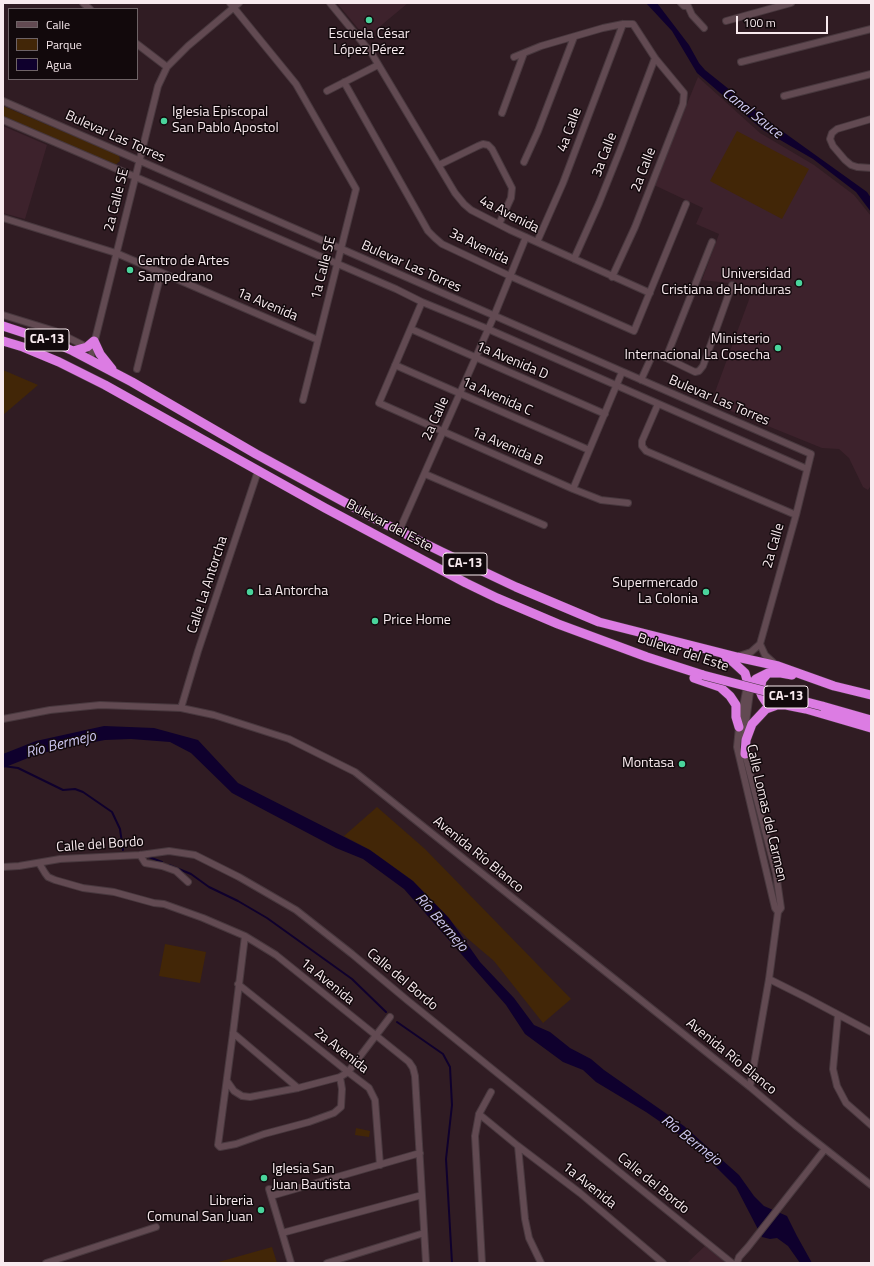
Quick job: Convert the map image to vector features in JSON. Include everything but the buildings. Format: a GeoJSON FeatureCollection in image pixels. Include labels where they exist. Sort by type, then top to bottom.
{"type":"FeatureCollection","features":[{"type":"Feature","properties":{"kind":"highway","name":"Bulevar del Este"},"geometry":{"type":"LineString","coordinates":[[3,326],[55,343],[73,351],[117,374],[256,454],[399,531],[516,587],[598,622],[778,666],[834,686],[871,695]]}},
{"type":"Feature","properties":{"kind":"highway","name":"Bulevar del Este"},"geometry":{"type":"LineString","coordinates":[[3,341],[23,347],[59,362],[105,385],[325,508],[466,583],[558,624],[647,657],[703,675],[871,720]]}},
{"type":"Feature","properties":{"kind":"highway"},"geometry":{"type":"LineString","coordinates":[[73,351],[81,350],[91,344],[117,374]]}},
{"type":"Feature","properties":{"kind":"highway"},"geometry":{"type":"LineString","coordinates":[[466,583],[498,602],[560,630],[634,658],[686,674],[720,687],[728,693],[734,701],[739,727]]}},
{"type":"Feature","properties":{"kind":"highway"},"geometry":{"type":"LineString","coordinates":[[617,626],[647,638],[730,660],[744,673],[749,687],[756,680],[768,673],[788,674],[834,686]]}},
{"type":"Feature","properties":{"kind":"highway"},"geometry":{"type":"LineString","coordinates":[[768,673],[762,680],[760,691],[764,699],[774,706]]}},
{"type":"Feature","properties":{"kind":"highway"},"geometry":{"type":"LineString","coordinates":[[745,754],[746,740],[752,724],[766,709],[774,706],[794,706],[871,728]]}},
{"type":"Feature","properties":{"kind":"street","name":"4a Avenida"},"geometry":{"type":"LineString","coordinates":[[330,3],[372,54],[455,193],[464,204],[471,210],[526,237],[650,293]]}},
{"type":"Feature","properties":{"kind":"street"},"geometry":{"type":"LineString","coordinates":[[681,3],[684,6],[688,6],[692,15],[704,28]]}},
{"type":"Feature","properties":{"kind":"street"},"geometry":{"type":"LineString","coordinates":[[726,21],[791,3]]}},
{"type":"Feature","properties":{"kind":"street","name":"2a Calle SE"},"geometry":{"type":"LineString","coordinates":[[90,360],[91,344],[136,177],[158,86],[167,67],[234,4]]}},
{"type":"Feature","properties":{"kind":"street","name":"1a Calle SE"},"geometry":{"type":"LineString","coordinates":[[234,4],[296,84],[356,189],[303,400]]}},
{"type":"Feature","properties":{"kind":"street"},"geometry":{"type":"LineString","coordinates":[[514,56],[541,46],[574,37],[623,24],[634,24],[655,58]]}},
{"type":"Feature","properties":{"kind":"street","name":"4a Calle"},"geometry":{"type":"LineString","coordinates":[[537,242],[563,183],[623,24]]}},
{"type":"Feature","properties":{"kind":"street"},"geometry":{"type":"LineString","coordinates":[[741,62],[871,29]]}},
{"type":"Feature","properties":{"kind":"street"},"geometry":{"type":"LineString","coordinates":[[524,162],[538,131],[574,37]]}},
{"type":"Feature","properties":{"kind":"street"},"geometry":{"type":"LineString","coordinates":[[138,45],[167,67]]}},
{"type":"Feature","properties":{"kind":"street"},"geometry":{"type":"LineString","coordinates":[[502,113],[524,53]]}},
{"type":"Feature","properties":{"kind":"street","name":"2a Calle"},"geometry":{"type":"LineString","coordinates":[[612,277],[635,227],[683,104],[684,93],[655,58]]}},
{"type":"Feature","properties":{"kind":"street","name":"3a Calle"},"geometry":{"type":"LineString","coordinates":[[574,259],[621,148],[655,58]]}},
{"type":"Feature","properties":{"kind":"street"},"geometry":{"type":"LineString","coordinates":[[327,91],[378,64]]}},
{"type":"Feature","properties":{"kind":"street"},"geometry":{"type":"LineString","coordinates":[[784,96],[871,74]]}},
{"type":"Feature","properties":{"kind":"street","name":"3a Avenida"},"geometry":{"type":"LineString","coordinates":[[344,82],[428,231],[442,244],[634,331],[650,293]]}},
{"type":"Feature","properties":{"kind":"street","name":"Bulevar Las Torres"},"geometry":{"type":"LineString","coordinates":[[3,101],[811,454]]}},
{"type":"Feature","properties":{"kind":"street"},"geometry":{"type":"LineString","coordinates":[[871,119],[837,129],[830,136],[833,146],[845,160],[857,168],[871,168]]}},
{"type":"Feature","properties":{"kind":"street","name":"Bulevar Las Torres"},"geometry":{"type":"LineString","coordinates":[[3,120],[396,289],[422,302],[488,329],[807,469]]}},
{"type":"Feature","properties":{"kind":"street"},"geometry":{"type":"LineString","coordinates":[[439,165],[478,146],[483,144],[488,145],[492,149],[512,188],[511,198],[499,224]]}},
{"type":"Feature","properties":{"kind":"street"},"geometry":{"type":"LineString","coordinates":[[650,293],[686,204]]}},
{"type":"Feature","properties":{"kind":"street","name":"1a Avenida"},"geometry":{"type":"LineString","coordinates":[[3,218],[116,254],[318,340]]}},
{"type":"Feature","properties":{"kind":"street","name":"2a Calle"},"geometry":{"type":"LineString","coordinates":[[399,531],[476,358],[526,237]]}},
{"type":"Feature","properties":{"kind":"street"},"geometry":{"type":"LineString","coordinates":[[666,358],[712,242]]}},
{"type":"Feature","properties":{"kind":"street"},"geometry":{"type":"LineString","coordinates":[[137,369],[161,273]]}},
{"type":"Feature","properties":{"kind":"street"},"geometry":{"type":"LineString","coordinates":[[641,380],[651,358],[657,354],[695,372],[699,371],[703,366],[732,285]]}},
{"type":"Feature","properties":{"kind":"street"},"geometry":{"type":"LineString","coordinates":[[395,365],[422,302]]}},
{"type":"Feature","properties":{"kind":"street"},"geometry":{"type":"LineString","coordinates":[[3,315],[91,344]]}},
{"type":"Feature","properties":{"kind":"street","name":"1a Avenida D"},"geometry":{"type":"LineString","coordinates":[[411,329],[605,414]]}},
{"type":"Feature","properties":{"kind":"street","name":"1a Avenida C"},"geometry":{"type":"LineString","coordinates":[[395,365],[589,450]]}},
{"type":"Feature","properties":{"kind":"street","name":"1a Avenida B"},"geometry":{"type":"LineString","coordinates":[[395,365],[379,403],[573,490],[601,500],[628,503]]}},
{"type":"Feature","properties":{"kind":"street"},"geometry":{"type":"LineString","coordinates":[[573,490],[622,372]]}},
{"type":"Feature","properties":{"kind":"street"},"geometry":{"type":"LineString","coordinates":[[658,404],[642,441],[642,446],[646,451],[796,515]]}},
{"type":"Feature","properties":{"kind":"street","name":"2a Calle"},"geometry":{"type":"LineString","coordinates":[[760,644],[796,515],[811,454]]}},
{"type":"Feature","properties":{"kind":"street","name":"Calle La Antorcha"},"geometry":{"type":"LineString","coordinates":[[181,708],[258,471]]}},
{"type":"Feature","properties":{"kind":"street"},"geometry":{"type":"LineString","coordinates":[[425,474],[544,525]]}},
{"type":"Feature","properties":{"kind":"street"},"geometry":{"type":"LineString","coordinates":[[737,657],[751,652],[760,644],[765,655],[778,666]]}},
{"type":"Feature","properties":{"kind":"street","name":"Calle Lomas del Carmen"},"geometry":{"type":"LineString","coordinates":[[749,687],[746,691],[737,747],[775,908],[778,912]]}},
{"type":"Feature","properties":{"kind":"street","name":"Calle Lomas del Carmen"},"geometry":{"type":"LineString","coordinates":[[749,687],[750,692],[743,746],[776,873],[781,908],[778,912],[769,979],[750,1087]]}},
{"type":"Feature","properties":{"kind":"street","name":"Avenida Río Blanco"},"geometry":{"type":"LineString","coordinates":[[3,720],[50,710],[100,705],[181,708],[214,715],[289,739],[355,772],[871,1185]]}},
{"type":"Feature","properties":{"kind":"street","name":"Calle del Bordo"},"geometry":{"type":"LineString","coordinates":[[3,867],[19,866],[60,859],[140,855],[169,851],[195,855],[239,877],[296,910],[732,1263]]}},
{"type":"Feature","properties":{"kind":"street"},"geometry":{"type":"LineString","coordinates":[[140,855],[145,863],[162,866],[176,871],[188,882]]}},
{"type":"Feature","properties":{"kind":"street","name":"1a Avenida"},"geometry":{"type":"LineString","coordinates":[[39,863],[48,877],[55,880],[83,888],[114,892],[154,903],[164,904],[203,918],[244,936],[276,955],[409,1062],[413,1068],[415,1076],[426,1263]]}},
{"type":"Feature","properties":{"kind":"street"},"geometry":{"type":"LineString","coordinates":[[244,936],[218,1145],[220,1147],[236,1144],[334,1113],[341,1107],[342,1089],[340,1077]]}},
{"type":"Feature","properties":{"kind":"street"},"geometry":{"type":"LineString","coordinates":[[769,979],[871,1032]]}},
{"type":"Feature","properties":{"kind":"street","name":"2a Avenida"},"geometry":{"type":"LineString","coordinates":[[238,984],[369,1088],[375,1100],[380,1165]]}},
{"type":"Feature","properties":{"kind":"street"},"geometry":{"type":"LineString","coordinates":[[838,1015],[833,1069],[837,1086],[846,1103],[871,1125]]}},
{"type":"Feature","properties":{"kind":"street"},"geometry":{"type":"LineString","coordinates":[[227,1082],[234,1091],[242,1096],[250,1097],[298,1088],[340,1077],[348,1072],[390,1017]]}},
{"type":"Feature","properties":{"kind":"street"},"geometry":{"type":"LineString","coordinates":[[233,1033],[298,1088]]}},
{"type":"Feature","properties":{"kind":"street"},"geometry":{"type":"LineString","coordinates":[[482,1263],[475,1136],[479,1114],[491,1092]]}},
{"type":"Feature","properties":{"kind":"street","name":"1a Avenida"},"geometry":{"type":"LineString","coordinates":[[479,1114],[580,1193],[663,1263]]}},
{"type":"Feature","properties":{"kind":"street"},"geometry":{"type":"LineString","coordinates":[[518,1146],[525,1219],[529,1238],[541,1263]]}},
{"type":"Feature","properties":{"kind":"street"},"geometry":{"type":"LineString","coordinates":[[737,1263],[739,1257],[825,1149]]}},
{"type":"Feature","properties":{"kind":"street"},"geometry":{"type":"LineString","coordinates":[[271,1196],[420,1153]]}},
{"type":"Feature","properties":{"kind":"street"},"geometry":{"type":"LineString","coordinates":[[269,1189],[291,1263]]}},
{"type":"Feature","properties":{"kind":"street"},"geometry":{"type":"LineString","coordinates":[[282,1233],[422,1195]]}},
{"type":"Feature","properties":{"kind":"street"},"geometry":{"type":"LineString","coordinates":[[46,1263],[156,1227]]}},
{"type":"Feature","properties":{"kind":"street"},"geometry":{"type":"LineString","coordinates":[[327,1263],[424,1233]]}},
{"type":"Feature","properties":{"kind":"shaded area","name":"Escuela César López Pérez"},"geometry":{"type":"Polygon","coordinates":[[[337,3],[408,3],[366,38],[337,3]]]}},
{"type":"Feature","properties":{"kind":"shaded area","name":"Universidad Cristiana de Honduras"},"geometry":{"type":"Polygon","coordinates":[[[698,77],[760,133],[814,165],[854,195],[871,216],[871,485],[868,490],[863,487],[849,458],[839,449],[822,448],[711,403],[754,286],[702,280],[719,234],[696,224],[703,208],[654,185],[698,77]]]}},
{"type":"Feature","properties":{"kind":"shaded area"},"geometry":{"type":"Polygon","coordinates":[[[3,126],[47,145],[25,219],[3,213],[3,126]]]}},
{"type":"Feature","properties":{"kind":"shaded area"},"geometry":{"type":"Polygon","coordinates":[[[706,1245],[728,1263],[687,1263],[706,1245]]]}},
{"type":"Feature","properties":{"kind":"green space"},"geometry":{"type":"Polygon","coordinates":[[[3,106],[119,155],[120,161],[115,165],[3,116],[3,106]]]}},
{"type":"Feature","properties":{"kind":"green space"},"geometry":{"type":"Polygon","coordinates":[[[737,131],[809,169],[782,219],[710,181],[737,131]]]}},
{"type":"Feature","properties":{"kind":"green space"},"geometry":{"type":"Polygon","coordinates":[[[3,370],[38,385],[3,415],[3,370]]]}},
{"type":"Feature","properties":{"kind":"green space"},"geometry":{"type":"Polygon","coordinates":[[[377,807],[425,849],[571,999],[543,1023],[494,961],[467,938],[413,881],[370,850],[344,836],[377,807]]]}},
{"type":"Feature","properties":{"kind":"green space"},"geometry":{"type":"Polygon","coordinates":[[[165,944],[206,952],[200,983],[159,976],[165,944]]]}},
{"type":"Feature","properties":{"kind":"green space"},"geometry":{"type":"Polygon","coordinates":[[[356,1128],[370,1131],[369,1137],[355,1135],[356,1128]]]}},
{"type":"Feature","properties":{"kind":"green space"},"geometry":{"type":"Polygon","coordinates":[[[272,1247],[277,1263],[215,1263],[272,1247]]]}},
{"type":"Feature","properties":{"kind":"water","name":"Canal Sauce"},"geometry":{"type":"Polygon","coordinates":[[[646,3],[657,3],[689,45],[699,63],[705,70],[775,126],[867,192],[871,198],[871,212],[856,192],[813,159],[763,130],[697,73],[672,31],[646,3]]]}},
{"type":"Feature","properties":{"kind":"water","name":"Río Bermejo"},"geometry":{"type":"Polygon","coordinates":[[[104,726],[154,728],[198,740],[238,783],[370,850],[413,881],[449,918],[480,962],[514,998],[534,1025],[550,1032],[570,1048],[591,1059],[604,1070],[684,1126],[739,1175],[754,1196],[764,1206],[787,1216],[812,1263],[800,1263],[788,1246],[777,1238],[770,1239],[762,1237],[736,1187],[703,1154],[678,1134],[646,1112],[596,1082],[583,1070],[563,1062],[525,1034],[506,1005],[404,889],[363,859],[336,848],[232,793],[191,753],[170,742],[131,739],[105,740],[38,754],[3,768],[3,754],[36,741],[104,726]]]}},
{"type":"Feature","properties":{"kind":"waterway"},"geometry":{"type":"LineString","coordinates":[[3,766],[18,768],[63,790],[75,789],[83,792],[112,812],[120,829],[123,850]]}},
{"type":"Feature","properties":{"kind":"waterway"},"geometry":{"type":"LineString","coordinates":[[149,857],[162,862]]}},
{"type":"Feature","properties":{"kind":"waterway"},"geometry":{"type":"LineString","coordinates":[[169,865],[191,874],[209,887],[238,901],[267,918],[352,979],[386,1012]]}},
{"type":"Feature","properties":{"kind":"waterway"},"geometry":{"type":"LineString","coordinates":[[397,1022],[443,1054],[450,1067],[452,1105],[446,1159],[452,1263]]}},
{"type":"Feature","properties":{"kind":"place","name":"Escuela César López Pérez"},"geometry":{"type":"Point","coordinates":[369,20]}},
{"type":"Feature","properties":{"kind":"place","name":"Iglesia Episcopal San Pablo Apostol"},"geometry":{"type":"Point","coordinates":[164,121]}},
{"type":"Feature","properties":{"kind":"place","name":"Centro de Artes Sampedrano"},"geometry":{"type":"Point","coordinates":[130,270]}},
{"type":"Feature","properties":{"kind":"place","name":"Universidad Cristiana de Honduras"},"geometry":{"type":"Point","coordinates":[799,283]}},
{"type":"Feature","properties":{"kind":"place","name":"Ministerio Internacional La Cosecha"},"geometry":{"type":"Point","coordinates":[778,348]}},
{"type":"Feature","properties":{"kind":"place","name":"La Antorcha"},"geometry":{"type":"Point","coordinates":[250,592]}},
{"type":"Feature","properties":{"kind":"place","name":"Supermercado La Colonia"},"geometry":{"type":"Point","coordinates":[706,592]}},
{"type":"Feature","properties":{"kind":"place","name":"Price Home"},"geometry":{"type":"Point","coordinates":[375,621]}},
{"type":"Feature","properties":{"kind":"place","name":"Montasa"},"geometry":{"type":"Point","coordinates":[682,764]}},
{"type":"Feature","properties":{"kind":"place","name":"Iglesia San Juan Bautista"},"geometry":{"type":"Point","coordinates":[264,1178]}},
{"type":"Feature","properties":{"kind":"place","name":"Libreria Comunal San Juan"},"geometry":{"type":"Point","coordinates":[261,1210]}}]}
